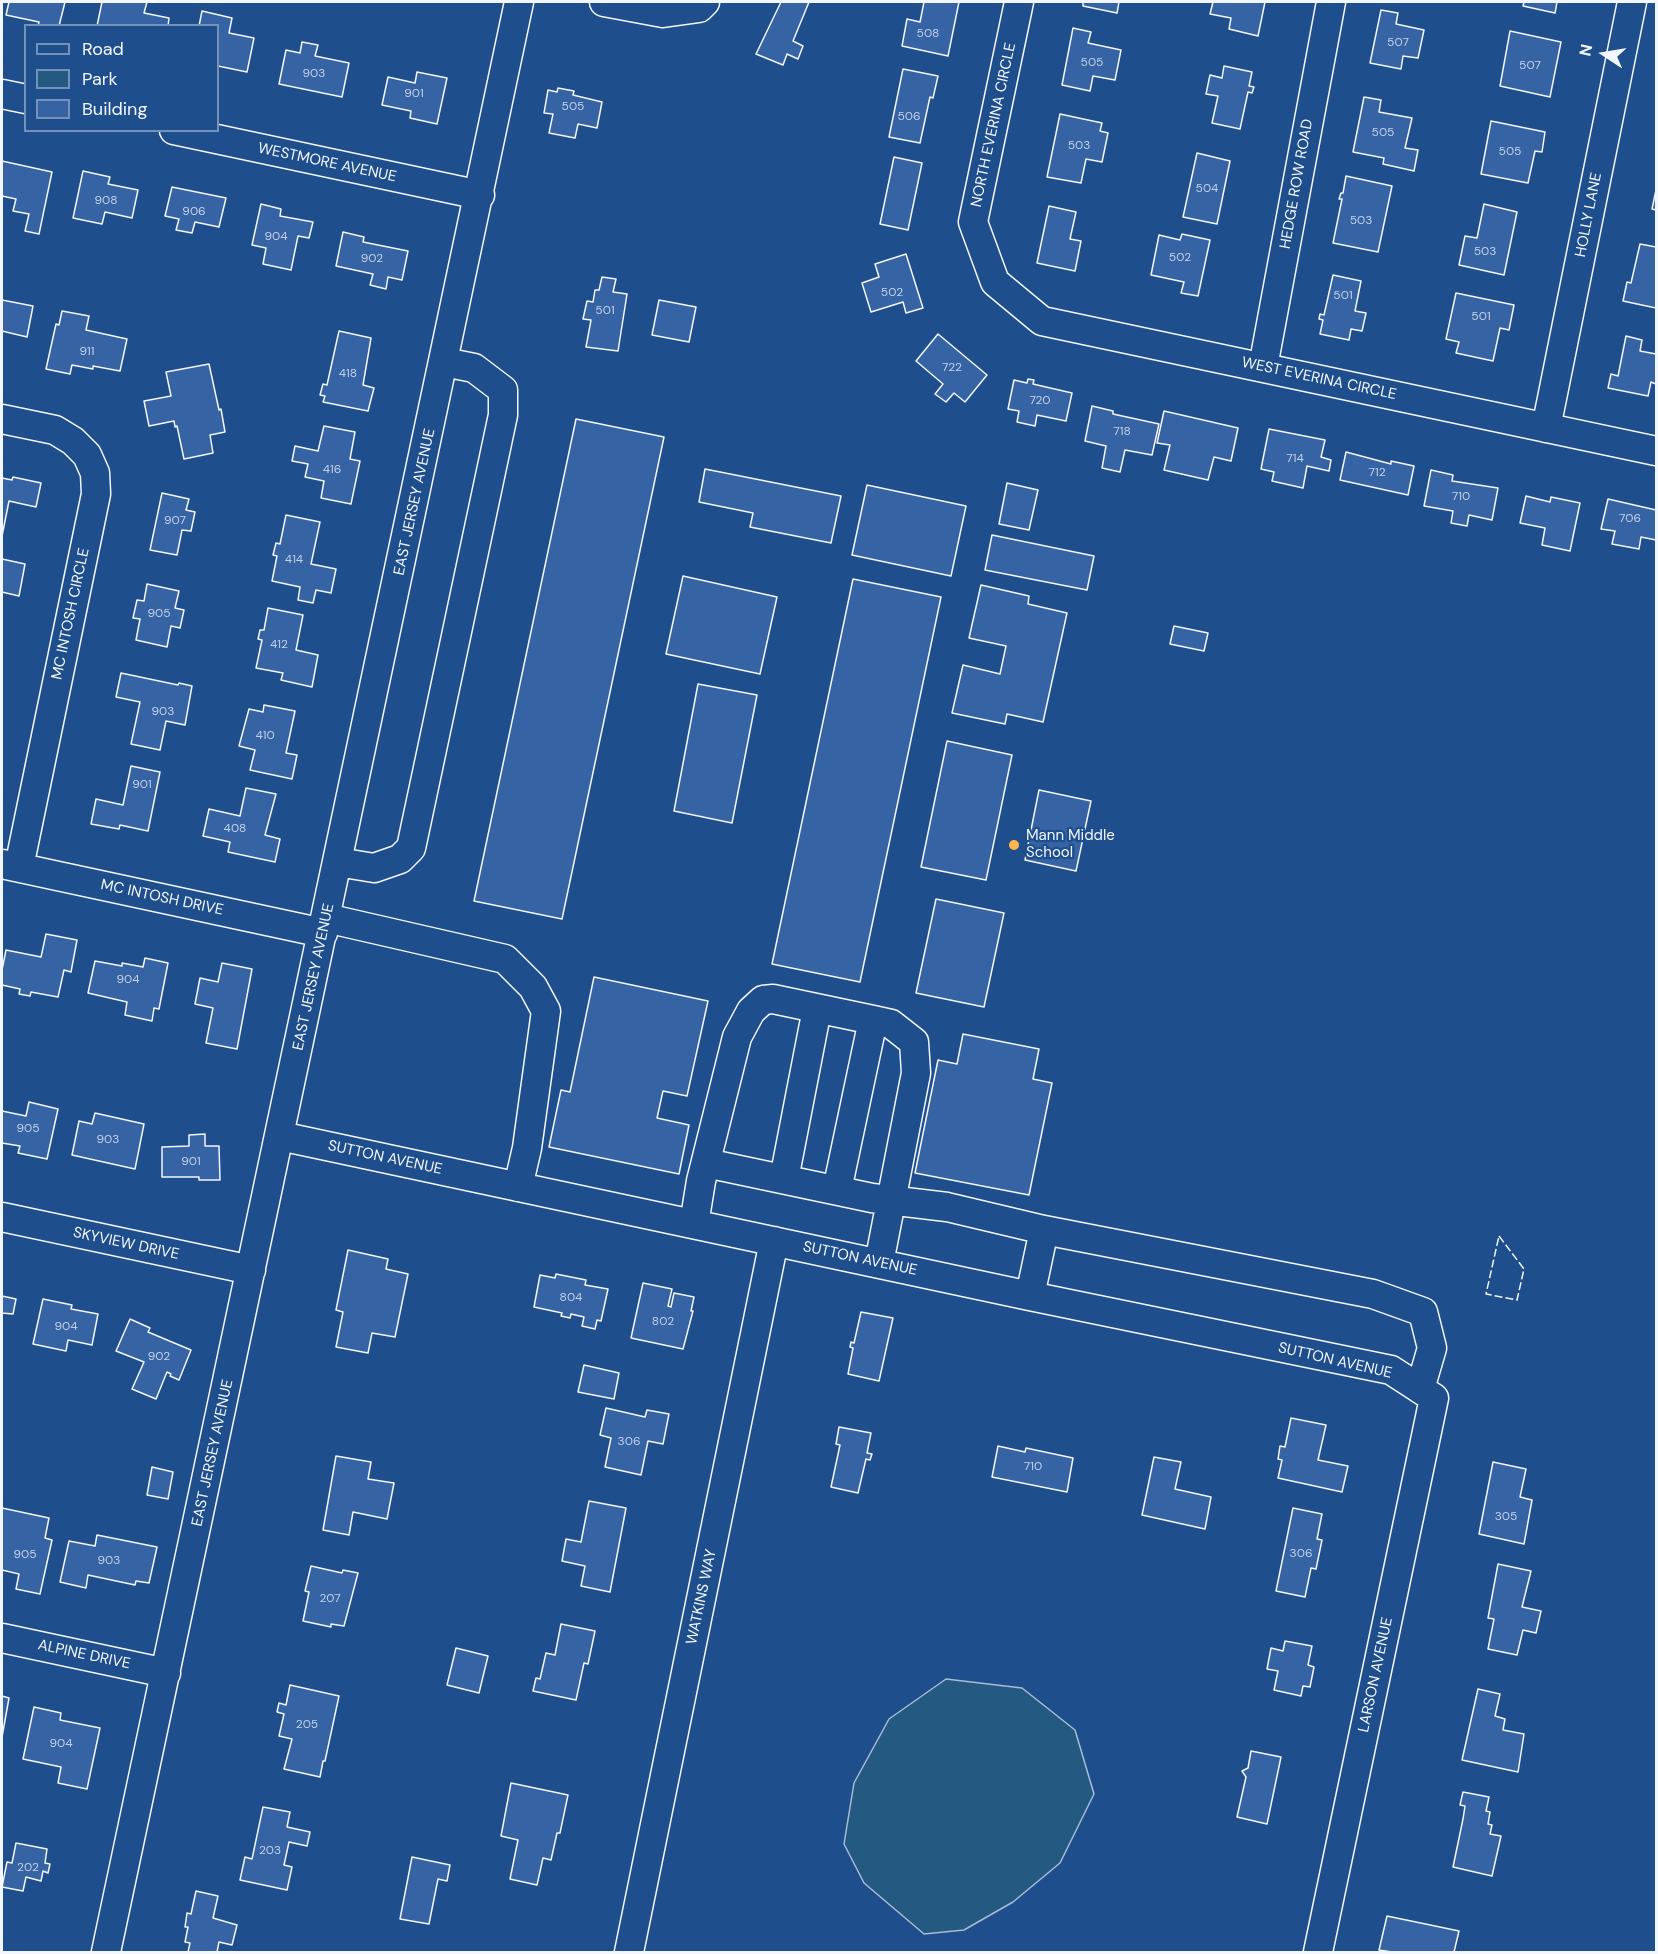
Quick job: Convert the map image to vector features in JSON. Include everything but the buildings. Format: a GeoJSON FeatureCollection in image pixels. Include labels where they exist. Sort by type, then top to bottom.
{"type":"FeatureCollection","features":[{"type":"Feature","properties":{"kind":"street","name":"EAST JERSEY AVENUE"},"geometry":{"type":"LineString","coordinates":[[106,1953],[480,195],[519,2]]}},
{"type":"Feature","properties":{"kind":"street"},"geometry":{"type":"LineString","coordinates":[[604,2],[663,13],[699,8],[705,2]]}},
{"type":"Feature","properties":{"kind":"street","name":"NORTH EVERINA CIRCLE"},"geometry":{"type":"LineString","coordinates":[[995,282],[973,222],[1019,2]]}},
{"type":"Feature","properties":{"kind":"street","name":"HEDGE ROW ROAD"},"geometry":{"type":"LineString","coordinates":[[1263,367],[1331,2]]}},
{"type":"Feature","properties":{"kind":"street","name":"HOLLY LANE"},"geometry":{"type":"LineString","coordinates":[[1546,428],[1632,2]]}},
{"type":"Feature","properties":{"kind":"street"},"geometry":{"type":"LineString","coordinates":[[2,94],[24,99]]}},
{"type":"Feature","properties":{"kind":"street","name":"WESTMORE AVENUE"},"geometry":{"type":"LineString","coordinates":[[183,132],[480,195]]}},
{"type":"Feature","properties":{"kind":"street","name":"WEST EVERINA CIRCLE"},"geometry":{"type":"LineString","coordinates":[[995,282],[1042,321],[1656,452]]}},
{"type":"Feature","properties":{"kind":"street"},"geometry":{"type":"LineString","coordinates":[[338,862],[374,868],[400,859],[411,848],[486,497],[503,415],[503,390],[474,368],[444,362]]}},
{"type":"Feature","properties":{"kind":"street","name":"MC INTOSH CIRCLE"},"geometry":{"type":"LineString","coordinates":[[2,419],[55,430],[73,441],[87,455],[95,473],[96,494],[10,866]]}},
{"type":"Feature","properties":{"kind":"street","name":"MC INTOSH DRIVE"},"geometry":{"type":"LineString","coordinates":[[10,866],[505,959],[533,987],[546,1011],[527,1148],[518,1186]]}},
{"type":"Feature","properties":{"kind":"street"},"geometry":{"type":"LineString","coordinates":[[694,1224],[706,1163],[737,1038],[751,1011],[763,1000],[773,999],[891,1023],[914,1042],[916,1073],[879,1263]]}},
{"type":"Feature","properties":{"kind":"street"},"geometry":{"type":"LineString","coordinates":[[784,1179],[817,1009]]}},
{"type":"Feature","properties":{"kind":"street"},"geometry":{"type":"LineString","coordinates":[[837,1190],[873,1020]]}},
{"type":"Feature","properties":{"kind":"street","name":"SUTTON AVENUE"},"geometry":{"type":"LineString","coordinates":[[280,1136],[1030,1296],[1391,1370],[1427,1394]]}},
{"type":"Feature","properties":{"kind":"street"},"geometry":{"type":"LineString","coordinates":[[706,1163],[872,1198],[947,1207],[1044,1230],[1030,1296]]}},
{"type":"Feature","properties":{"kind":"street","name":"SKYVIEW DRIVE"},"geometry":{"type":"LineString","coordinates":[[2,1217],[251,1270]]}},
{"type":"Feature","properties":{"kind":"street","name":"LARSON AVENUE"},"geometry":{"type":"LineString","coordinates":[[1044,1230],[1374,1294],[1423,1312],[1432,1348],[1427,1394],[1318,1953]]}},
{"type":"Feature","properties":{"kind":"street","name":"WATKINS WAY"},"geometry":{"type":"LineString","coordinates":[[629,1953],[774,1241]]}},
{"type":"Feature","properties":{"kind":"street","name":"ALPINE DRIVE"},"geometry":{"type":"LineString","coordinates":[[2,1638],[166,1673]]}},
{"type":"Feature","properties":{"kind":"green space"},"geometry":{"type":"Polygon","coordinates":[[[946,1679],[1022,1688],[1075,1730],[1094,1794],[1060,1863],[1013,1902],[964,1930],[924,1934],[864,1883],[844,1844],[854,1783],[889,1719],[946,1679]]]}},
{"type":"Feature","properties":{"kind":"fence"},"geometry":{"type":"LineString","coordinates":[[1499,1236],[1524,1269],[1517,1300],[1486,1294],[1499,1236]]}},
{"type":"Feature","properties":{"kind":"place","name":"Mann Middle School"},"geometry":{"type":"Point","coordinates":[1014,845]}}]}
